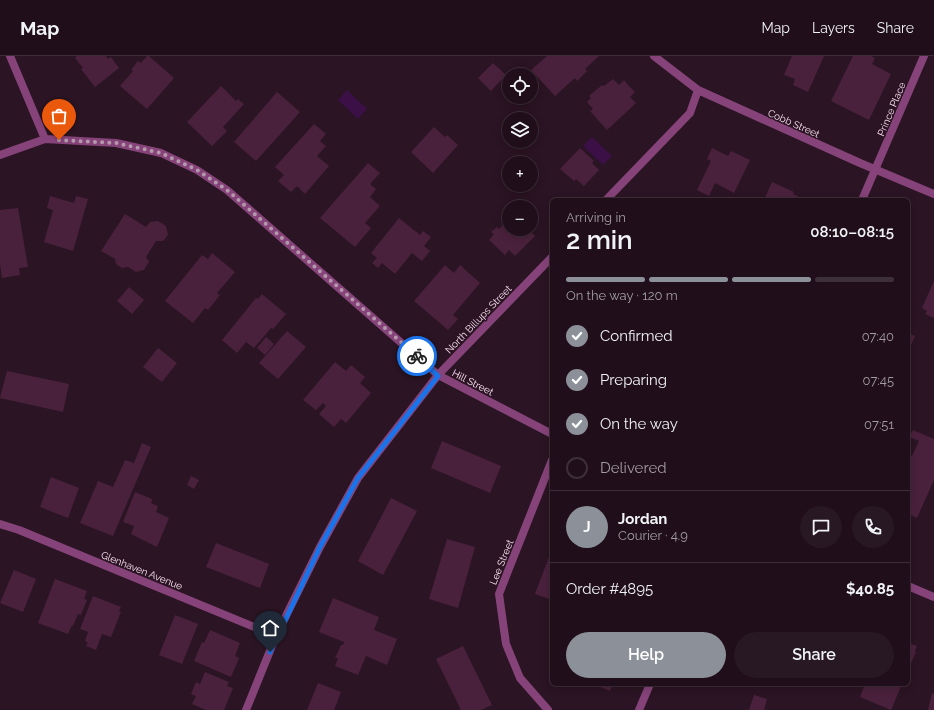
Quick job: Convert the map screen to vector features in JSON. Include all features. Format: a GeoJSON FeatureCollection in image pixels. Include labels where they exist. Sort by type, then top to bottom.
{"type":"FeatureCollection","features":[{"type":"Feature","properties":{"kind":"street"},"geometry":{"type":"LineString","coordinates":[[0,154],[45,139],[10,56]]}},
{"type":"Feature","properties":{"kind":"street","name":"Cobb Street"},"geometry":{"type":"LineString","coordinates":[[654,56],[698,90],[860,163],[934,194]]}},
{"type":"Feature","properties":{"kind":"street","name":"Prince Place"},"geometry":{"type":"LineString","coordinates":[[863,198],[924,56]]}},
{"type":"Feature","properties":{"kind":"street"},"geometry":{"type":"LineString","coordinates":[[608,198],[690,112],[698,90]]}},
{"type":"Feature","properties":{"kind":"street","name":"Hill Street"},"geometry":{"type":"LineString","coordinates":[[45,139],[116,143],[161,153],[197,170],[227,190],[438,376],[550,433]]}},
{"type":"Feature","properties":{"kind":"street","name":"North Billups Street"},"geometry":{"type":"LineString","coordinates":[[246,710],[276,636],[320,547],[358,478],[438,376],[550,259]]}},
{"type":"Feature","properties":{"kind":"street","name":"Lee Street"},"geometry":{"type":"LineString","coordinates":[[548,710],[520,678],[506,644],[499,594],[550,465]]}},
{"type":"Feature","properties":{"kind":"street","name":"Glenhaven Avenue"},"geometry":{"type":"LineString","coordinates":[[0,524],[20,530],[276,636]]}},
{"type":"Feature","properties":{"kind":"street"},"geometry":{"type":"LineString","coordinates":[[910,587],[934,597]]}},
{"type":"Feature","properties":{"kind":"street"},"geometry":{"type":"LineString","coordinates":[[639,710],[649,686]]}},
{"type":"Feature","properties":{"kind":"shaded area"},"geometry":{"type":"Polygon","coordinates":[[[347,90],[367,109],[358,119],[338,100],[347,90]]]}},
{"type":"Feature","properties":{"kind":"shaded area"},"geometry":{"type":"Polygon","coordinates":[[[592,137],[612,156],[603,165],[583,146],[592,137]]]}},
{"type":"Feature","properties":{"kind":"building"},"geometry":{"type":"Polygon","coordinates":[[[77,56],[106,56],[108,59],[111,57],[119,68],[95,87],[81,69],[83,68],[75,58],[77,56]]]}},
{"type":"Feature","properties":{"kind":"building"},"geometry":{"type":"Polygon","coordinates":[[[147,56],[149,56],[174,78],[147,109],[120,86],[133,71],[131,70],[138,61],[141,63],[147,56]]]}},
{"type":"Feature","properties":{"kind":"building"},"geometry":{"type":"Polygon","coordinates":[[[547,56],[599,56],[585,69],[587,71],[577,81],[575,78],[555,96],[538,78],[538,68],[533,68],[547,56]]]}},
{"type":"Feature","properties":{"kind":"building"},"geometry":{"type":"Polygon","coordinates":[[[792,56],[824,56],[808,92],[793,85],[795,79],[784,75],[792,56]]]}},
{"type":"Feature","properties":{"kind":"building"},"geometry":{"type":"Polygon","coordinates":[[[853,56],[871,56],[875,58],[872,64],[891,74],[869,120],[831,101],[853,56]]]}},
{"type":"Feature","properties":{"kind":"building"},"geometry":{"type":"Polygon","coordinates":[[[493,63],[502,71],[502,79],[491,91],[478,78],[493,63]]]}},
{"type":"Feature","properties":{"kind":"building"},"geometry":{"type":"Polygon","coordinates":[[[613,79],[619,85],[624,80],[635,92],[630,97],[636,103],[607,130],[590,111],[593,109],[587,102],[591,98],[589,96],[602,85],[604,86],[613,79]]]}},
{"type":"Feature","properties":{"kind":"building"},"geometry":{"type":"Polygon","coordinates":[[[221,86],[236,101],[238,99],[244,104],[223,127],[227,131],[212,146],[187,122],[221,86]]]}},
{"type":"Feature","properties":{"kind":"building"},"geometry":{"type":"Polygon","coordinates":[[[277,92],[300,112],[256,161],[234,142],[277,92]]]}},
{"type":"Feature","properties":{"kind":"building"},"geometry":{"type":"Polygon","coordinates":[[[314,124],[326,134],[320,141],[326,146],[317,156],[329,166],[305,194],[297,186],[291,192],[278,181],[284,175],[275,167],[314,124]]]}},
{"type":"Feature","properties":{"kind":"building"},"geometry":{"type":"Polygon","coordinates":[[[434,127],[445,137],[447,135],[458,145],[433,173],[411,152],[434,127]]]}},
{"type":"Feature","properties":{"kind":"building"},"geometry":{"type":"Polygon","coordinates":[[[580,148],[594,161],[592,163],[599,170],[584,186],[576,179],[574,181],[560,169],[580,148]]]}},
{"type":"Feature","properties":{"kind":"building"},"geometry":{"type":"Polygon","coordinates":[[[712,148],[728,156],[731,151],[750,160],[734,193],[715,183],[709,196],[697,190],[711,161],[707,159],[712,148]]]}},
{"type":"Feature","properties":{"kind":"building"},"geometry":{"type":"Polygon","coordinates":[[[368,163],[380,173],[370,184],[376,189],[370,197],[380,206],[365,223],[371,228],[355,247],[320,218],[368,163]]]}},
{"type":"Feature","properties":{"kind":"building"},"geometry":{"type":"Polygon","coordinates":[[[772,182],[794,192],[793,194],[802,198],[765,198],[772,182]]]}},
{"type":"Feature","properties":{"kind":"building"},"geometry":{"type":"Polygon","coordinates":[[[50,196],[74,203],[76,196],[88,199],[73,251],[44,242],[53,210],[47,208],[50,196]]]}},
{"type":"Feature","properties":{"kind":"building"},"geometry":{"type":"Polygon","coordinates":[[[18,208],[28,267],[19,268],[20,275],[2,278],[0,264],[0,210],[18,208]]]}},
{"type":"Feature","properties":{"kind":"building"},"geometry":{"type":"Polygon","coordinates":[[[125,214],[146,227],[150,222],[158,221],[166,226],[168,235],[163,241],[156,241],[146,257],[149,262],[144,270],[136,272],[128,267],[122,268],[116,264],[115,259],[101,251],[125,214]]]}},
{"type":"Feature","properties":{"kind":"building"},"geometry":{"type":"Polygon","coordinates":[[[399,218],[420,235],[423,231],[431,237],[424,246],[430,251],[422,261],[412,253],[395,274],[382,263],[378,268],[372,263],[377,258],[371,253],[399,218]]]}},
{"type":"Feature","properties":{"kind":"building"},"geometry":{"type":"Polygon","coordinates":[[[502,226],[502,236],[535,236],[515,256],[509,250],[505,255],[489,240],[494,234],[491,232],[497,227],[499,229],[502,226]]]}},
{"type":"Feature","properties":{"kind":"building"},"geometry":{"type":"Polygon","coordinates":[[[212,253],[235,272],[217,293],[220,295],[208,310],[205,308],[193,323],[165,301],[202,255],[208,259],[212,253]]]}},
{"type":"Feature","properties":{"kind":"building"},"geometry":{"type":"Polygon","coordinates":[[[445,265],[454,273],[460,265],[480,283],[453,315],[458,319],[448,330],[414,301],[445,265]]]}},
{"type":"Feature","properties":{"kind":"building"},"geometry":{"type":"Polygon","coordinates":[[[934,281],[934,318],[925,314],[927,311],[922,308],[934,281]]]}},
{"type":"Feature","properties":{"kind":"building"},"geometry":{"type":"Polygon","coordinates":[[[129,287],[144,300],[132,314],[117,301],[129,287]]]}},
{"type":"Feature","properties":{"kind":"building"},"geometry":{"type":"Polygon","coordinates":[[[262,294],[286,314],[273,329],[271,328],[254,348],[246,342],[237,353],[222,340],[256,298],[258,299],[262,294]]]}},
{"type":"Feature","properties":{"kind":"building"},"geometry":{"type":"Polygon","coordinates":[[[287,331],[306,347],[278,379],[259,363],[287,331]]]}},
{"type":"Feature","properties":{"kind":"building"},"geometry":{"type":"Polygon","coordinates":[[[910,334],[915,336],[910,347],[910,334]]]}},
{"type":"Feature","properties":{"kind":"building"},"geometry":{"type":"Polygon","coordinates":[[[266,337],[274,344],[265,355],[257,348],[266,337]]]}},
{"type":"Feature","properties":{"kind":"building"},"geometry":{"type":"Polygon","coordinates":[[[158,348],[177,363],[162,382],[143,367],[158,348]]]}},
{"type":"Feature","properties":{"kind":"building"},"geometry":{"type":"Polygon","coordinates":[[[335,362],[346,371],[351,365],[365,377],[360,383],[371,393],[346,423],[341,419],[334,427],[319,414],[326,406],[323,403],[316,410],[303,400],[335,362]]]}},
{"type":"Feature","properties":{"kind":"building"},"geometry":{"type":"Polygon","coordinates":[[[7,371],[69,384],[63,412],[0,398],[7,371]]]}},
{"type":"Feature","properties":{"kind":"building"},"geometry":{"type":"Polygon","coordinates":[[[913,430],[934,439],[934,480],[917,518],[910,515],[910,456],[912,456],[919,441],[910,437],[913,430]]]}},
{"type":"Feature","properties":{"kind":"building"},"geometry":{"type":"Polygon","coordinates":[[[442,441],[501,466],[490,493],[431,468],[442,441]]]}},
{"type":"Feature","properties":{"kind":"building"},"geometry":{"type":"Polygon","coordinates":[[[142,443],[151,447],[113,536],[80,523],[98,481],[113,487],[125,460],[134,463],[142,443]]]}},
{"type":"Feature","properties":{"kind":"building"},"geometry":{"type":"Polygon","coordinates":[[[191,476],[199,480],[194,489],[187,485],[191,476]]]}},
{"type":"Feature","properties":{"kind":"building"},"geometry":{"type":"Polygon","coordinates":[[[51,477],[79,488],[68,518],[40,507],[51,477]]]}},
{"type":"Feature","properties":{"kind":"building"},"geometry":{"type":"Polygon","coordinates":[[[135,492],[152,499],[151,503],[158,506],[156,512],[169,518],[157,547],[131,534],[134,526],[123,522],[135,492]]]}},
{"type":"Feature","properties":{"kind":"building"},"geometry":{"type":"Polygon","coordinates":[[[391,498],[417,511],[383,575],[358,561],[391,498]]]}},
{"type":"Feature","properties":{"kind":"building"},"geometry":{"type":"Polygon","coordinates":[[[447,539],[475,547],[458,608],[429,599],[447,539]]]}},
{"type":"Feature","properties":{"kind":"building"},"geometry":{"type":"Polygon","coordinates":[[[216,543],[269,564],[260,588],[206,567],[216,543]]]}},
{"type":"Feature","properties":{"kind":"building"},"geometry":{"type":"Polygon","coordinates":[[[550,554],[550,599],[535,594],[550,554]]]}},
{"type":"Feature","properties":{"kind":"building"},"geometry":{"type":"Polygon","coordinates":[[[14,570],[36,579],[23,612],[0,603],[14,570]]]}},
{"type":"Feature","properties":{"kind":"building"},"geometry":{"type":"Polygon","coordinates":[[[55,579],[87,591],[84,599],[87,600],[81,615],[78,614],[68,634],[38,623],[55,579]]]}},
{"type":"Feature","properties":{"kind":"building"},"geometry":{"type":"Polygon","coordinates":[[[93,596],[121,607],[119,611],[121,612],[111,637],[102,634],[96,650],[86,646],[88,643],[85,641],[88,632],[80,629],[93,596]]]}},
{"type":"Feature","properties":{"kind":"building"},"geometry":{"type":"Polygon","coordinates":[[[333,598],[379,617],[374,630],[397,639],[387,665],[366,656],[358,675],[335,666],[338,658],[335,658],[344,642],[319,632],[333,598]]]}},
{"type":"Feature","properties":{"kind":"building"},"geometry":{"type":"Polygon","coordinates":[[[175,615],[198,624],[182,664],[159,655],[175,615]]]}},
{"type":"Feature","properties":{"kind":"building"},"geometry":{"type":"Polygon","coordinates":[[[210,630],[240,643],[235,656],[239,658],[231,677],[194,661],[202,642],[204,643],[210,630]]]}},
{"type":"Feature","properties":{"kind":"building"},"geometry":{"type":"Polygon","coordinates":[[[910,644],[917,646],[910,666],[910,644]]]}},
{"type":"Feature","properties":{"kind":"building"},"geometry":{"type":"Polygon","coordinates":[[[463,646],[492,705],[481,710],[461,710],[436,659],[463,646]]]}},
{"type":"Feature","properties":{"kind":"building"},"geometry":{"type":"Polygon","coordinates":[[[205,672],[229,682],[227,686],[233,688],[224,710],[206,710],[192,704],[196,696],[191,694],[196,682],[200,684],[205,672]]]}},
{"type":"Feature","properties":{"kind":"building"},"geometry":{"type":"Polygon","coordinates":[[[318,683],[341,692],[334,710],[307,710],[318,683]]]}},
{"type":"Feature","properties":{"kind":"building"},"geometry":{"type":"Polygon","coordinates":[[[598,686],[612,686],[610,691],[598,686]]]}},
{"type":"Feature","properties":{"kind":"building"},"geometry":{"type":"Polygon","coordinates":[[[864,686],[901,686],[891,710],[860,697],[864,686]]]}},
{"type":"Feature","properties":{"kind":"building"},"geometry":{"type":"Polygon","coordinates":[[[932,693],[934,694],[934,710],[928,710],[932,693]]]}},
{"type":"Feature","properties":{"kind":"building"},"geometry":{"type":"Polygon","coordinates":[[[754,695],[767,699],[764,710],[749,710],[754,695]]]}},
{"type":"Feature","properties":{"kind":"way so far"},"geometry":{"type":"LineString","coordinates":[[59,140],[116,143],[161,153],[197,170],[227,190],[417,356]]}},
{"type":"Feature","properties":{"kind":"route"},"geometry":{"type":"LineString","coordinates":[[270,652],[276,636],[320,547],[358,478],[438,376],[417,356]]}}]}
